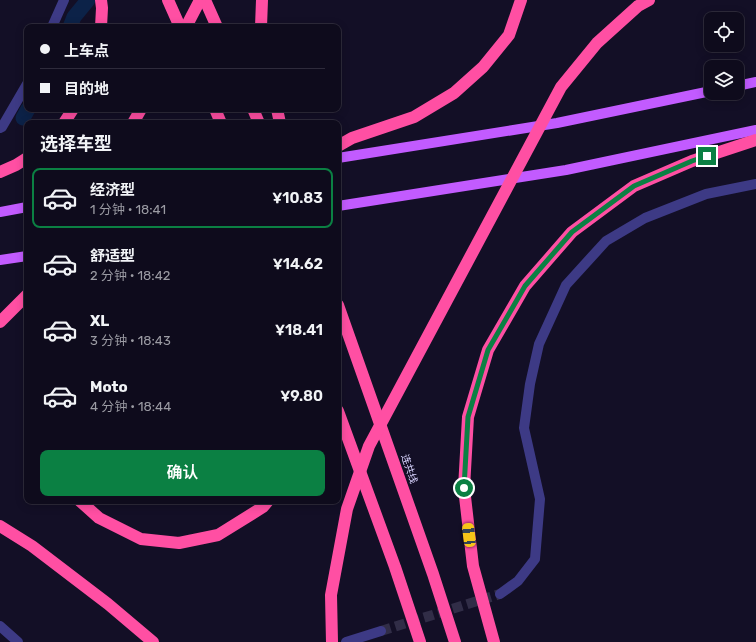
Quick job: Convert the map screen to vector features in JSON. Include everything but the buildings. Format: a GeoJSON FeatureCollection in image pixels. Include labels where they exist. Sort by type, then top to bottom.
{"type":"FeatureCollection","features":[{"type":"Feature","properties":{"kind":"highway"},"geometry":{"type":"LineString","coordinates":[[101,0],[101,24]]}},
{"type":"Feature","properties":{"kind":"highway"},"geometry":{"type":"LineString","coordinates":[[168,0],[179,24]]}},
{"type":"Feature","properties":{"kind":"highway"},"geometry":{"type":"LineString","coordinates":[[188,24],[200,0]]}},
{"type":"Feature","properties":{"kind":"highway"},"geometry":{"type":"LineString","coordinates":[[205,0],[216,24]]}},
{"type":"Feature","properties":{"kind":"highway"},"geometry":{"type":"LineString","coordinates":[[261,24],[262,0]]}},
{"type":"Feature","properties":{"kind":"highway"},"geometry":{"type":"LineString","coordinates":[[341,144],[352,138],[414,117],[454,93],[483,67],[509,35],[521,0]]}},
{"type":"Feature","properties":{"kind":"highway"},"geometry":{"type":"LineString","coordinates":[[332,642],[331,595],[347,509],[369,446],[561,87],[598,42],[638,6],[649,0]]}},
{"type":"Feature","properties":{"kind":"highway"},"geometry":{"type":"LineString","coordinates":[[494,642],[473,566],[464,488],[468,417],[488,350],[525,286],[572,232],[634,186],[692,161],[756,140]]}},
{"type":"Feature","properties":{"kind":"highway"},"geometry":{"type":"LineString","coordinates":[[0,172],[24,160]]}},
{"type":"Feature","properties":{"kind":"highway"},"geometry":{"type":"LineString","coordinates":[[0,322],[24,297]]}},
{"type":"Feature","properties":{"kind":"highway","name":"连共线"},"geometry":{"type":"LineString","coordinates":[[341,314],[455,642]]}},
{"type":"Feature","properties":{"kind":"highway"},"geometry":{"type":"LineString","coordinates":[[341,419],[395,567],[420,642]]}},
{"type":"Feature","properties":{"kind":"highway"},"geometry":{"type":"LineString","coordinates":[[83,504],[99,518],[141,539],[179,542],[218,535],[263,508],[266,504]]}},
{"type":"Feature","properties":{"kind":"highway"},"geometry":{"type":"LineString","coordinates":[[0,526],[32,546],[108,604],[153,642]]}},
{"type":"Feature","properties":{"kind":"main road"},"geometry":{"type":"LineString","coordinates":[[744,85],[756,82]]}},
{"type":"Feature","properties":{"kind":"main road"},"geometry":{"type":"LineString","coordinates":[[341,158],[557,123],[704,92]]}},
{"type":"Feature","properties":{"kind":"main road"},"geometry":{"type":"LineString","coordinates":[[341,206],[566,170],[756,130]]}},
{"type":"Feature","properties":{"kind":"main road"},"geometry":{"type":"LineString","coordinates":[[0,212],[24,208]]}},
{"type":"Feature","properties":{"kind":"main road"},"geometry":{"type":"LineString","coordinates":[[0,260],[24,256]]}},
{"type":"Feature","properties":{"kind":"street"},"geometry":{"type":"LineString","coordinates":[[53,24],[64,0]]}},
{"type":"Feature","properties":{"kind":"street"},"geometry":{"type":"LineString","coordinates":[[0,128],[24,89]]}},
{"type":"Feature","properties":{"kind":"street"},"geometry":{"type":"LineString","coordinates":[[500,594],[518,581],[535,559],[540,500],[524,428],[530,384],[539,344],[566,285],[606,240],[645,218],[706,194],[756,184]]}},
{"type":"Feature","properties":{"kind":"street"},"geometry":{"type":"LineString","coordinates":[[0,626],[18,642]]}},
{"type":"Feature","properties":{"kind":"street"},"geometry":{"type":"LineString","coordinates":[[346,642],[381,631]]}},
{"type":"Feature","properties":{"kind":"waterway"},"geometry":{"type":"LineString","coordinates":[[71,24],[74,17],[88,0]]}},
{"type":"Feature","properties":{"kind":"waterway"},"geometry":{"type":"LineString","coordinates":[[23,118],[26,112]]}},
{"type":"Feature","properties":{"kind":"tunnel"},"geometry":{"type":"LineString","coordinates":[[381,631],[500,594]]}},
{"type":"Feature","properties":{"kind":"route"},"geometry":{"type":"LineString","coordinates":[[464,488],[468,417],[488,350],[525,286],[572,232],[634,186],[707,156]]}}]}
